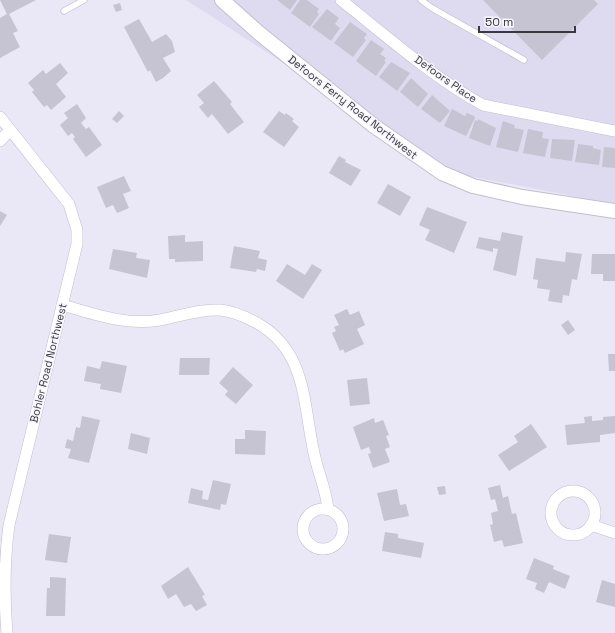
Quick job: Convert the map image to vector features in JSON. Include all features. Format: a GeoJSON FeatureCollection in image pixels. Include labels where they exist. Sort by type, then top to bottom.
{"type":"FeatureCollection","features":[{"type":"Feature","properties":{"kind":"street","name":"Defoors Ferry Road Northwest"},"geometry":{"type":"LineString","coordinates":[[222,0],[259,33],[374,126],[442,173],[473,186],[522,197],[615,211]]}},
{"type":"Feature","properties":{"kind":"street","name":"Defoors Place"},"geometry":{"type":"LineString","coordinates":[[341,0],[468,97],[483,105],[615,131]]}},
{"type":"Feature","properties":{"kind":"street","name":"Bohler Road Northwest"},"geometry":{"type":"LineString","coordinates":[[0,117],[63,194],[74,216],[77,230],[77,244],[9,525],[4,558],[4,592],[7,633]]}},
{"type":"Feature","properties":{"kind":"street"},"geometry":{"type":"LineString","coordinates":[[0,140],[10,130]]}},
{"type":"Feature","properties":{"kind":"street"},"geometry":{"type":"LineString","coordinates":[[62,305],[107,318],[133,322],[160,320],[197,311],[221,310],[244,316],[267,328],[286,348],[298,372],[307,411],[314,454],[326,494],[328,509]]}},
{"type":"Feature","properties":{"kind":"street"},"geometry":{"type":"LineString","coordinates":[[591,525],[615,533]]}},
{"type":"Feature","properties":{"kind":"lane"},"geometry":{"type":"LineString","coordinates":[[64,11],[84,0]]}},
{"type":"Feature","properties":{"kind":"lane"},"geometry":{"type":"LineString","coordinates":[[422,0],[432,8],[524,60]]}},
{"type":"Feature","properties":{"kind":"shaded area"},"geometry":{"type":"Polygon","coordinates":[[[186,0],[615,0],[615,204],[453,173],[186,0]]]}},
{"type":"Feature","properties":{"kind":"building"},"geometry":{"type":"Polygon","coordinates":[[[0,0],[36,0],[9,14],[18,31],[13,33],[20,47],[0,58],[0,18],[7,14],[0,0]]]}},
{"type":"Feature","properties":{"kind":"building"},"geometry":{"type":"Polygon","coordinates":[[[277,0],[297,0],[290,10],[277,0]]]}},
{"type":"Feature","properties":{"kind":"building"},"geometry":{"type":"Polygon","coordinates":[[[300,0],[307,0],[319,9],[317,12],[319,14],[310,27],[291,13],[300,0]]]}},
{"type":"Feature","properties":{"kind":"building"},"geometry":{"type":"Polygon","coordinates":[[[483,0],[594,0],[598,4],[542,60],[483,0]]]}},
{"type":"Feature","properties":{"kind":"building"},"geometry":{"type":"Polygon","coordinates":[[[120,3],[122,10],[116,12],[113,5],[120,3]]]}},
{"type":"Feature","properties":{"kind":"building"},"geometry":{"type":"Polygon","coordinates":[[[327,9],[339,18],[335,24],[340,28],[331,41],[312,27],[327,9]]]}},
{"type":"Feature","properties":{"kind":"building"},"geometry":{"type":"Polygon","coordinates":[[[139,19],[152,42],[166,34],[172,41],[175,52],[163,58],[171,71],[156,82],[150,70],[148,72],[124,27],[139,19]]]}},
{"type":"Feature","properties":{"kind":"building"},"geometry":{"type":"Polygon","coordinates":[[[350,22],[367,34],[364,38],[366,40],[353,57],[334,43],[350,22]]]}},
{"type":"Feature","properties":{"kind":"building"},"geometry":{"type":"Polygon","coordinates":[[[371,40],[384,49],[380,54],[386,58],[384,61],[386,62],[376,76],[356,61],[371,40]]]}},
{"type":"Feature","properties":{"kind":"building"},"geometry":{"type":"Polygon","coordinates":[[[391,62],[410,73],[397,91],[379,77],[391,62]]]}},
{"type":"Feature","properties":{"kind":"building"},"geometry":{"type":"Polygon","coordinates":[[[60,63],[68,73],[56,84],[66,97],[51,110],[47,105],[44,107],[32,92],[34,90],[28,83],[43,70],[46,74],[60,63]]]}},
{"type":"Feature","properties":{"kind":"building"},"geometry":{"type":"Polygon","coordinates":[[[411,78],[428,94],[418,107],[400,92],[411,78]]]}},
{"type":"Feature","properties":{"kind":"building"},"geometry":{"type":"Polygon","coordinates":[[[214,81],[232,102],[230,104],[244,122],[228,134],[212,114],[208,118],[199,107],[204,103],[197,95],[214,81]]]}},
{"type":"Feature","properties":{"kind":"building"},"geometry":{"type":"Polygon","coordinates":[[[432,95],[450,111],[440,123],[421,109],[432,95]]]}},
{"type":"Feature","properties":{"kind":"building"},"geometry":{"type":"Polygon","coordinates":[[[77,104],[86,118],[81,123],[86,129],[89,127],[102,145],[86,157],[73,139],[75,137],[72,133],[68,136],[60,125],[68,118],[64,113],[77,104]]]}},
{"type":"Feature","properties":{"kind":"building"},"geometry":{"type":"Polygon","coordinates":[[[452,109],[465,116],[467,113],[474,116],[475,118],[466,136],[444,126],[452,109]]]}},
{"type":"Feature","properties":{"kind":"building"},"geometry":{"type":"Polygon","coordinates":[[[119,111],[124,116],[117,123],[112,119],[119,111]]]}},
{"type":"Feature","properties":{"kind":"building"},"geometry":{"type":"Polygon","coordinates":[[[279,111],[285,115],[286,113],[294,119],[292,121],[299,127],[284,147],[263,132],[279,111]]]}},
{"type":"Feature","properties":{"kind":"building"},"geometry":{"type":"Polygon","coordinates":[[[478,119],[496,128],[490,146],[469,138],[475,120],[478,121],[478,119]]]}},
{"type":"Feature","properties":{"kind":"building"},"geometry":{"type":"Polygon","coordinates":[[[503,121],[515,125],[514,128],[524,130],[518,152],[496,147],[503,121]]]}},
{"type":"Feature","properties":{"kind":"building"},"geometry":{"type":"Polygon","coordinates":[[[528,129],[543,132],[542,138],[549,139],[545,157],[523,153],[528,129]]]}},
{"type":"Feature","properties":{"kind":"building"},"geometry":{"type":"Polygon","coordinates":[[[552,139],[575,140],[572,161],[550,158],[552,139]]]}},
{"type":"Feature","properties":{"kind":"building"},"geometry":{"type":"Polygon","coordinates":[[[578,144],[593,146],[593,148],[601,150],[599,165],[575,162],[578,144]]]}},
{"type":"Feature","properties":{"kind":"building"},"geometry":{"type":"Polygon","coordinates":[[[604,147],[615,148],[615,168],[602,167],[604,147]]]}},
{"type":"Feature","properties":{"kind":"building"},"geometry":{"type":"Polygon","coordinates":[[[339,156],[346,160],[345,162],[361,170],[351,186],[329,173],[339,156]]]}},
{"type":"Feature","properties":{"kind":"building"},"geometry":{"type":"Polygon","coordinates":[[[124,176],[131,191],[123,194],[129,208],[117,213],[113,205],[106,208],[97,187],[124,176]]]}},
{"type":"Feature","properties":{"kind":"building"},"geometry":{"type":"Polygon","coordinates":[[[388,184],[411,197],[400,216],[377,203],[388,184]]]}},
{"type":"Feature","properties":{"kind":"building"},"geometry":{"type":"Polygon","coordinates":[[[427,207],[467,222],[454,253],[425,240],[430,230],[419,225],[427,207]]]}},
{"type":"Feature","properties":{"kind":"building"},"geometry":{"type":"Polygon","coordinates":[[[0,211],[7,215],[0,226],[0,211]]]}},
{"type":"Feature","properties":{"kind":"building"},"geometry":{"type":"Polygon","coordinates":[[[502,232],[523,236],[516,276],[493,270],[498,249],[493,248],[493,252],[476,248],[479,237],[500,241],[502,232]]]}},
{"type":"Feature","properties":{"kind":"building"},"geometry":{"type":"Polygon","coordinates":[[[185,235],[185,242],[203,241],[203,261],[175,262],[175,259],[169,259],[168,236],[185,235]]]}},
{"type":"Feature","properties":{"kind":"building"},"geometry":{"type":"Polygon","coordinates":[[[234,246],[260,251],[258,258],[267,260],[265,271],[257,269],[256,272],[230,268],[234,246]]]}},
{"type":"Feature","properties":{"kind":"building"},"geometry":{"type":"Polygon","coordinates":[[[113,249],[137,253],[136,258],[150,260],[147,278],[109,269],[113,249]]]}},
{"type":"Feature","properties":{"kind":"building"},"geometry":{"type":"Polygon","coordinates":[[[566,252],[582,254],[577,280],[572,279],[569,296],[563,295],[562,303],[548,301],[550,290],[537,288],[538,280],[533,279],[536,258],[565,262],[566,252]]]}},
{"type":"Feature","properties":{"kind":"building"},"geometry":{"type":"Polygon","coordinates":[[[592,254],[615,254],[615,281],[603,281],[603,274],[591,274],[592,254]]]}},
{"type":"Feature","properties":{"kind":"building"},"geometry":{"type":"Polygon","coordinates":[[[287,264],[305,275],[312,264],[322,270],[303,299],[276,281],[287,264]]]}},
{"type":"Feature","properties":{"kind":"building"},"geometry":{"type":"Polygon","coordinates":[[[347,309],[350,315],[359,311],[365,325],[357,329],[364,344],[345,353],[343,349],[340,351],[332,333],[336,331],[334,327],[339,325],[334,315],[347,309]]]}},
{"type":"Feature","properties":{"kind":"building"},"geometry":{"type":"Polygon","coordinates":[[[568,320],[575,330],[568,335],[561,325],[568,320]]]}},
{"type":"Feature","properties":{"kind":"building"},"geometry":{"type":"Polygon","coordinates":[[[608,354],[615,354],[615,371],[609,371],[608,354]]]}},
{"type":"Feature","properties":{"kind":"building"},"geometry":{"type":"Polygon","coordinates":[[[180,358],[210,358],[209,375],[179,375],[180,358]]]}},
{"type":"Feature","properties":{"kind":"building"},"geometry":{"type":"Polygon","coordinates":[[[102,361],[127,366],[121,393],[100,389],[101,384],[84,381],[87,366],[100,369],[102,361]]]}},
{"type":"Feature","properties":{"kind":"building"},"geometry":{"type":"Polygon","coordinates":[[[233,367],[253,385],[236,404],[225,395],[228,391],[219,383],[233,367]]]}},
{"type":"Feature","properties":{"kind":"building"},"geometry":{"type":"Polygon","coordinates":[[[367,378],[370,404],[350,406],[347,380],[367,378]]]}},
{"type":"Feature","properties":{"kind":"building"},"geometry":{"type":"Polygon","coordinates":[[[82,416],[100,420],[89,463],[68,458],[71,449],[65,448],[67,439],[73,441],[76,427],[80,428],[82,416]]]}},
{"type":"Feature","properties":{"kind":"building"},"geometry":{"type":"Polygon","coordinates":[[[592,416],[592,421],[603,420],[603,417],[615,416],[615,433],[600,435],[600,442],[567,445],[565,425],[585,423],[584,417],[592,416]]]}},
{"type":"Feature","properties":{"kind":"building"},"geometry":{"type":"Polygon","coordinates":[[[374,418],[375,423],[383,420],[389,435],[386,436],[390,447],[385,449],[390,462],[373,468],[368,454],[371,453],[369,447],[361,450],[353,427],[374,418]]]}},
{"type":"Feature","properties":{"kind":"building"},"geometry":{"type":"Polygon","coordinates":[[[531,424],[547,447],[509,471],[498,455],[518,442],[514,436],[531,424]]]}},
{"type":"Feature","properties":{"kind":"building"},"geometry":{"type":"Polygon","coordinates":[[[245,430],[266,431],[265,455],[235,454],[235,439],[245,439],[245,430]]]}},
{"type":"Feature","properties":{"kind":"building"},"geometry":{"type":"Polygon","coordinates":[[[131,433],[150,438],[147,454],[128,449],[131,433]]]}},
{"type":"Feature","properties":{"kind":"building"},"geometry":{"type":"Polygon","coordinates":[[[213,480],[231,484],[226,505],[221,504],[220,510],[188,503],[191,488],[203,491],[202,499],[208,500],[213,480]]]}},
{"type":"Feature","properties":{"kind":"building"},"geometry":{"type":"Polygon","coordinates":[[[500,485],[503,498],[508,496],[512,514],[516,513],[523,543],[504,547],[502,540],[494,542],[490,525],[493,524],[491,513],[498,511],[495,499],[491,500],[488,488],[500,485]]]}},
{"type":"Feature","properties":{"kind":"building"},"geometry":{"type":"Polygon","coordinates":[[[445,486],[446,494],[439,495],[437,487],[445,486]]]}},
{"type":"Feature","properties":{"kind":"building"},"geometry":{"type":"Polygon","coordinates":[[[397,489],[400,505],[406,504],[409,516],[384,521],[377,493],[397,489]]]}},
{"type":"Feature","properties":{"kind":"building"},"geometry":{"type":"Polygon","coordinates":[[[385,532],[398,534],[398,538],[424,543],[421,558],[382,551],[385,532]]]}},
{"type":"Feature","properties":{"kind":"building"},"geometry":{"type":"Polygon","coordinates":[[[49,534],[71,537],[67,563],[45,560],[49,534]]]}},
{"type":"Feature","properties":{"kind":"building"},"geometry":{"type":"Polygon","coordinates":[[[534,558],[554,566],[553,569],[570,576],[565,589],[549,582],[544,593],[535,589],[537,583],[526,579],[534,558]]]}},
{"type":"Feature","properties":{"kind":"building"},"geometry":{"type":"Polygon","coordinates":[[[188,567],[205,595],[202,596],[207,605],[196,611],[191,604],[184,607],[176,594],[168,599],[161,586],[188,567]]]}},
{"type":"Feature","properties":{"kind":"building"},"geometry":{"type":"Polygon","coordinates":[[[50,577],[66,578],[65,616],[46,616],[47,588],[50,588],[50,577]]]}},
{"type":"Feature","properties":{"kind":"building"},"geometry":{"type":"Polygon","coordinates":[[[602,580],[615,584],[615,607],[596,602],[602,580]]]}}]}
